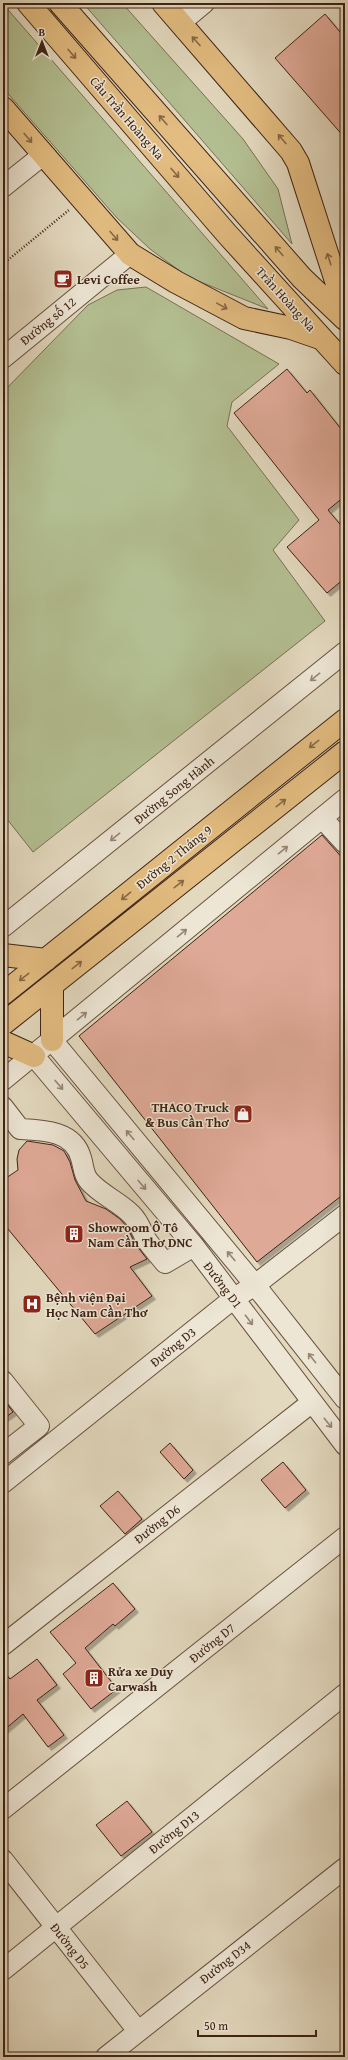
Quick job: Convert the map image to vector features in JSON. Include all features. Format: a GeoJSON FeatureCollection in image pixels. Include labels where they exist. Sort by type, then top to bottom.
{"type":"FeatureCollection","features":[{"type":"Feature","properties":{"kind":"main road","name":"Cầu Trần Hoàng Na"},"geometry":{"type":"LineString","coordinates":[[28,3],[227,234]]}},
{"type":"Feature","properties":{"kind":"main road","name":"Cầu Trần Hoàng Na"},"geometry":{"type":"LineString","coordinates":[[60,3],[245,212]]}},
{"type":"Feature","properties":{"kind":"main road"},"geometry":{"type":"LineString","coordinates":[[163,3],[291,151],[298,163],[345,309]]}},
{"type":"Feature","properties":{"kind":"main road"},"geometry":{"type":"LineString","coordinates":[[3,108],[130,254],[176,282],[244,318],[291,328],[322,338]]}},
{"type":"Feature","properties":{"kind":"main road","name":"Trần Hoàng Na"},"geometry":{"type":"LineString","coordinates":[[245,212],[302,278],[345,319]]}},
{"type":"Feature","properties":{"kind":"main road","name":"Trần Hoàng Na"},"geometry":{"type":"LineString","coordinates":[[227,234],[345,364]]}},
{"type":"Feature","properties":{"kind":"main road","name":"Đường 2 Tháng 9"},"geometry":{"type":"LineString","coordinates":[[3,994],[345,720]]}},
{"type":"Feature","properties":{"kind":"main road","name":"Đường 2 Tháng 9"},"geometry":{"type":"LineString","coordinates":[[3,1024],[345,752]]}},
{"type":"Feature","properties":{"kind":"main road"},"geometry":{"type":"LineString","coordinates":[[3,955],[46,960]]}},
{"type":"Feature","properties":{"kind":"main road"},"geometry":{"type":"LineString","coordinates":[[52,985],[52,1040]]}},
{"type":"Feature","properties":{"kind":"main road"},"geometry":{"type":"LineString","coordinates":[[3,1042],[34,1056]]}},
{"type":"Feature","properties":{"kind":"street"},"geometry":{"type":"LineString","coordinates":[[180,23],[204,3]]}},
{"type":"Feature","properties":{"kind":"street"},"geometry":{"type":"LineString","coordinates":[[3,187],[43,155]]}},
{"type":"Feature","properties":{"kind":"street","name":"Đường số 12"},"geometry":{"type":"LineString","coordinates":[[3,358],[130,254]]}},
{"type":"Feature","properties":{"kind":"street","name":"Đường Song Hành"},"geometry":{"type":"LineString","coordinates":[[3,927],[345,652]]}},
{"type":"Feature","properties":{"kind":"street"},"geometry":{"type":"LineString","coordinates":[[3,1080],[34,1056],[345,798]]}},
{"type":"Feature","properties":{"kind":"street"},"geometry":{"type":"LineString","coordinates":[[322,818],[345,843]]}},
{"type":"Feature","properties":{"kind":"street","name":"Đường D1"},"geometry":{"type":"LineString","coordinates":[[52,1040],[255,1285],[339,1379],[345,1399]]}},
{"type":"Feature","properties":{"kind":"street","name":"Đường D1"},"geometry":{"type":"LineString","coordinates":[[34,1056],[194,1246],[311,1403],[345,1445]]}},
{"type":"Feature","properties":{"kind":"street"},"geometry":{"type":"LineString","coordinates":[[3,1108],[20,1128],[61,1134],[72,1142],[81,1157],[83,1171],[88,1180],[99,1191],[131,1214],[141,1227],[146,1239],[165,1263],[194,1246]]}},
{"type":"Feature","properties":{"kind":"street","name":"Đường D3"},"geometry":{"type":"LineString","coordinates":[[3,1483],[233,1299],[255,1285],[345,1214]]}},
{"type":"Feature","properties":{"kind":"street"},"geometry":{"type":"LineString","coordinates":[[3,1381],[39,1426],[3,1454]]}},
{"type":"Feature","properties":{"kind":"street","name":"Đường D6"},"geometry":{"type":"LineString","coordinates":[[3,1645],[311,1403]]}},
{"type":"Feature","properties":{"kind":"street","name":"Đường D7"},"geometry":{"type":"LineString","coordinates":[[3,1809],[345,1537]]}},
{"type":"Feature","properties":{"kind":"street","name":"Đường D13"},"geometry":{"type":"LineString","coordinates":[[3,1970],[345,1694]]}},
{"type":"Feature","properties":{"kind":"street","name":"Đường D5"},"geometry":{"type":"LineString","coordinates":[[3,1860],[138,2031]]}},
{"type":"Feature","properties":{"kind":"street","name":"Đường D34"},"geometry":{"type":"LineString","coordinates":[[106,2057],[345,1868]]}},
{"type":"Feature","properties":{"kind":"path"},"geometry":{"type":"LineString","coordinates":[[3,264],[71,209]]}},
{"type":"Feature","properties":{"kind":"green space"},"geometry":{"type":"Polygon","coordinates":[[[83,3],[122,3],[243,139],[278,189],[292,244],[83,3]]]}},
{"type":"Feature","properties":{"kind":"green space"},"geometry":{"type":"Polygon","coordinates":[[[3,4],[268,309],[188,277],[150,249],[117,218],[3,88],[3,4]]]}},
{"type":"Feature","properties":{"kind":"green space"},"geometry":{"type":"Polygon","coordinates":[[[146,287],[279,364],[232,402],[227,426],[299,520],[273,550],[325,621],[33,852],[3,814],[3,392],[88,305],[117,290],[146,287]]]}},
{"type":"Feature","properties":{"kind":"building"},"geometry":{"type":"Polygon","coordinates":[[[325,14],[345,38],[345,138],[275,58],[325,14]]]}},
{"type":"Feature","properties":{"kind":"building"},"geometry":{"type":"Polygon","coordinates":[[[287,369],[307,393],[310,390],[345,434],[345,496],[328,510],[345,530],[345,578],[327,593],[287,547],[319,520],[234,413],[287,369]]]}},
{"type":"Feature","properties":{"kind":"building","name":"THACO Truck & Bus Cần Thơ"},"geometry":{"type":"Polygon","coordinates":[[[322,835],[345,861],[345,1193],[257,1262],[79,1036],[322,835]]]}},
{"type":"Feature","properties":{"kind":"building","name":"Showroom Ô Tô Nam Cần Thơ DNC"},"geometry":{"type":"Polygon","coordinates":[[[27,1141],[53,1145],[64,1151],[70,1162],[75,1180],[86,1201],[106,1209],[120,1219],[127,1227],[136,1245],[147,1259],[130,1267],[152,1296],[95,1334],[3,1223],[3,1180],[18,1170],[17,1159],[19,1150],[27,1141]]]}},
{"type":"Feature","properties":{"kind":"building"},"geometry":{"type":"Polygon","coordinates":[[[3,1399],[13,1412],[3,1419],[3,1399]]]}},
{"type":"Feature","properties":{"kind":"building"},"geometry":{"type":"Polygon","coordinates":[[[170,1443],[193,1470],[184,1479],[160,1452],[170,1443]]]}},
{"type":"Feature","properties":{"kind":"building"},"geometry":{"type":"Polygon","coordinates":[[[283,1462],[306,1490],[285,1508],[261,1480],[283,1462]]]}},
{"type":"Feature","properties":{"kind":"building"},"geometry":{"type":"Polygon","coordinates":[[[118,1491],[142,1519],[125,1534],[100,1506],[118,1491]]]}},
{"type":"Feature","properties":{"kind":"building"},"geometry":{"type":"Polygon","coordinates":[[[113,1583],[135,1609],[115,1626],[113,1624],[85,1648],[117,1689],[91,1709],[63,1674],[76,1663],[50,1632],[113,1583]]]}},
{"type":"Feature","properties":{"kind":"building"},"geometry":{"type":"Polygon","coordinates":[[[37,1659],[57,1685],[37,1700],[64,1735],[48,1747],[23,1714],[3,1731],[3,1671],[10,1679],[37,1659]]]}},
{"type":"Feature","properties":{"kind":"building"},"geometry":{"type":"Polygon","coordinates":[[[127,1801],[152,1832],[121,1856],[96,1825],[127,1801]]]}},
{"type":"Feature","properties":{"kind":"place","name":"Levi Coffee"},"geometry":{"type":"Point","coordinates":[63,279]}},
{"type":"Feature","properties":{"kind":"place","name":"THACO Truck & Bus Cần Thơ"},"geometry":{"type":"Point","coordinates":[243,1114]}},
{"type":"Feature","properties":{"kind":"place","name":"Showroom Ô Tô Nam Cần Thơ DNC"},"geometry":{"type":"Point","coordinates":[74,1234]}},
{"type":"Feature","properties":{"kind":"place","name":"Bệnh viện Đại Học Nam Cần Thơ"},"geometry":{"type":"Point","coordinates":[32,1304]}},
{"type":"Feature","properties":{"kind":"place","name":"Rửa xe Duy Carwash"},"geometry":{"type":"Point","coordinates":[94,1678]}}]}
